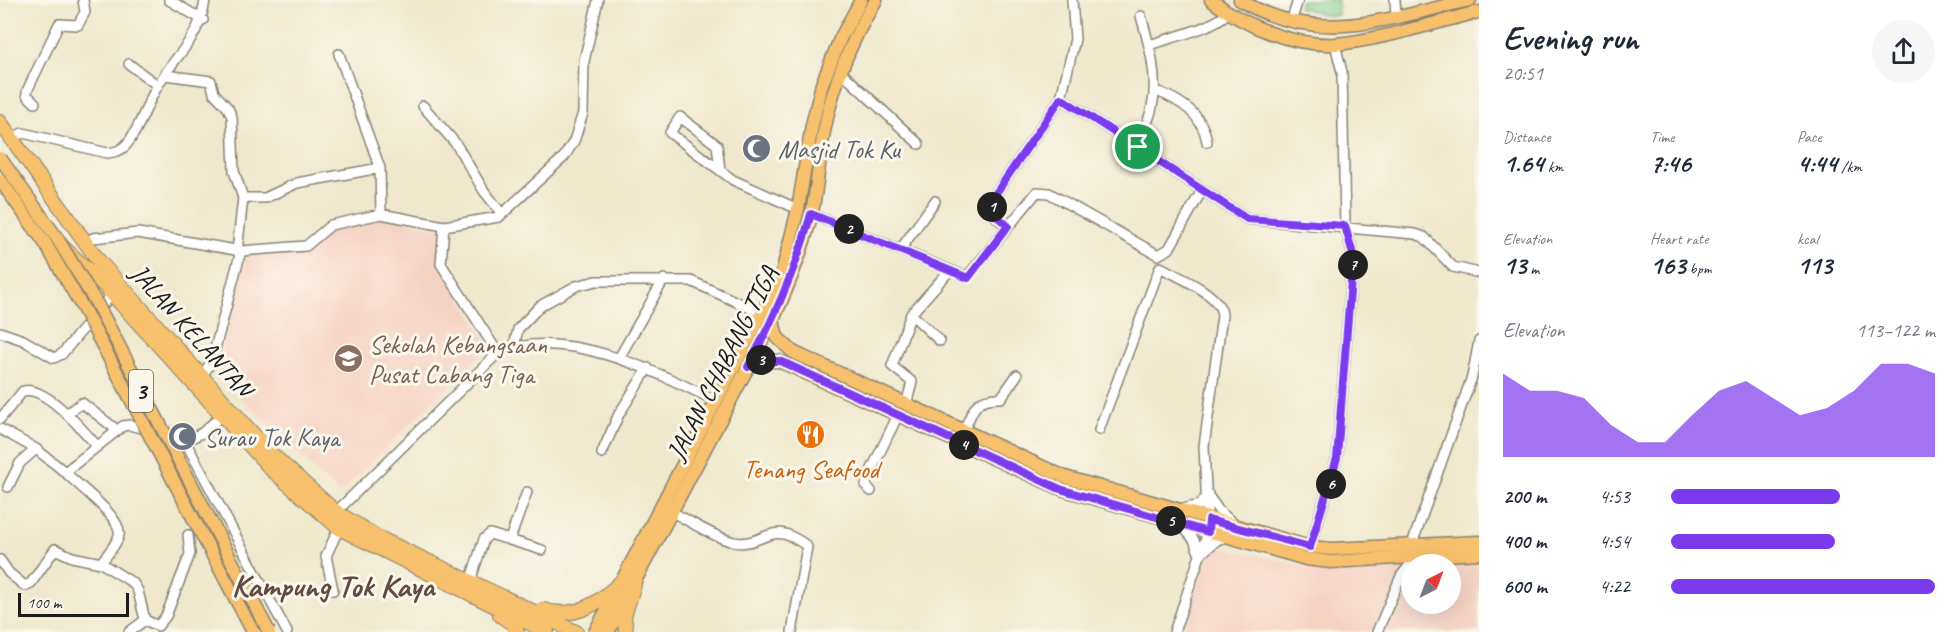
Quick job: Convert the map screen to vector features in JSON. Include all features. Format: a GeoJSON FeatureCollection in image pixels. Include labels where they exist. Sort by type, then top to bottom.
{"type":"FeatureCollection","features":[{"type":"Feature","properties":{"kind":"highway","name":"JALAN KELANTAN"},"geometry":{"type":"LineString","coordinates":[[0,122],[85,243],[268,451],[336,512],[377,537],[576,632]]}},
{"type":"Feature","properties":{"kind":"highway","name":"JALAN KELANTAN"},"geometry":{"type":"LineString","coordinates":[[0,189],[83,263],[272,470],[339,528],[548,632]]}},
{"type":"Feature","properties":{"kind":"highway"},"geometry":{"type":"LineString","coordinates":[[509,599],[556,614],[568,614],[600,602],[628,582]]}},
{"type":"Feature","properties":{"kind":"highway"},"geometry":{"type":"LineString","coordinates":[[626,632],[624,616],[628,582]]}},
{"type":"Feature","properties":{"kind":"highway"},"geometry":{"type":"LineString","coordinates":[[477,598],[513,624],[517,632]]}},
{"type":"Feature","properties":{"kind":"main road","name":"JALAN CHABANG TIGA"},"geometry":{"type":"LineString","coordinates":[[608,632],[628,582],[716,401],[769,317],[797,266],[811,214],[825,128],[842,69],[876,0]]}},
{"type":"Feature","properties":{"kind":"main road"},"geometry":{"type":"LineString","coordinates":[[1211,0],[1227,13],[1246,23],[1281,36],[1308,42],[1335,44],[1479,12]]}},
{"type":"Feature","properties":{"kind":"main road"},"geometry":{"type":"LineString","coordinates":[[1240,0],[1270,16],[1291,22],[1335,28],[1470,0]]}},
{"type":"Feature","properties":{"kind":"main road","name":"JALAN CHABANG TIGA"},"geometry":{"type":"LineString","coordinates":[[595,632],[670,511],[748,367],[769,317],[786,261],[798,209],[812,125],[822,84],[858,1]]}},
{"type":"Feature","properties":{"kind":"main road","name":"3"},"geometry":{"type":"LineString","coordinates":[[0,158],[57,238],[96,304],[269,632]]}},
{"type":"Feature","properties":{"kind":"main road","name":"3"},"geometry":{"type":"LineString","coordinates":[[0,180],[45,243],[79,301],[252,632]]}},
{"type":"Feature","properties":{"kind":"main road"},"geometry":{"type":"LineString","coordinates":[[769,317],[777,337],[786,347],[845,383],[1060,489],[1181,524],[1241,528],[1310,547],[1330,549],[1479,542]]}},
{"type":"Feature","properties":{"kind":"main road"},"geometry":{"type":"LineString","coordinates":[[748,367],[758,361],[780,361],[845,383]]}},
{"type":"Feature","properties":{"kind":"main road"},"geometry":{"type":"LineString","coordinates":[[902,410],[963,432],[1065,477],[1177,511],[1227,537],[1322,562],[1401,557]]}},
{"type":"Feature","properties":{"kind":"main road"},"geometry":{"type":"LineString","coordinates":[[1458,554],[1479,553]]}},
{"type":"Feature","properties":{"kind":"street"},"geometry":{"type":"LineString","coordinates":[[35,103],[27,95],[27,91],[38,64],[59,24],[78,25],[84,12],[83,0]]}},
{"type":"Feature","properties":{"kind":"street"},"geometry":{"type":"LineString","coordinates":[[169,0],[203,20]]}},
{"type":"Feature","properties":{"kind":"street"},"geometry":{"type":"LineString","coordinates":[[11,138],[23,133],[107,153],[120,150],[130,139],[158,85],[196,34],[203,20],[205,0]]}},
{"type":"Feature","properties":{"kind":"street"},"geometry":{"type":"LineString","coordinates":[[85,243],[93,238],[138,233],[239,251],[306,246],[331,225],[381,214],[444,226],[490,220],[502,214],[564,157],[574,141],[583,113],[584,61],[598,0]]}},
{"type":"Feature","properties":{"kind":"street"},"geometry":{"type":"LineString","coordinates":[[1008,226],[992,212],[994,196],[1061,98],[1075,39],[1072,0]]}},
{"type":"Feature","properties":{"kind":"street"},"geometry":{"type":"LineString","coordinates":[[1291,22],[1298,0]]}},
{"type":"Feature","properties":{"kind":"street"},"geometry":{"type":"LineString","coordinates":[[1395,0],[1396,16]]}},
{"type":"Feature","properties":{"kind":"street"},"geometry":{"type":"LineString","coordinates":[[1149,45],[1196,28],[1211,27],[1227,13]]}},
{"type":"Feature","properties":{"kind":"street"},"geometry":{"type":"LineString","coordinates":[[1138,147],[1152,107],[1154,90],[1149,45],[1141,16]]}},
{"type":"Feature","properties":{"kind":"street"},"geometry":{"type":"LineString","coordinates":[[1310,547],[1334,472],[1353,254],[1345,226],[1342,72],[1335,44]]}},
{"type":"Feature","properties":{"kind":"street"},"geometry":{"type":"LineString","coordinates":[[339,54],[380,168],[381,214]]}},
{"type":"Feature","properties":{"kind":"street"},"geometry":{"type":"LineString","coordinates":[[129,64],[158,85]]}},
{"type":"Feature","properties":{"kind":"street"},"geometry":{"type":"LineString","coordinates":[[842,69],[903,121]]}},
{"type":"Feature","properties":{"kind":"street"},"geometry":{"type":"LineString","coordinates":[[842,69],[919,144]]}},
{"type":"Feature","properties":{"kind":"street"},"geometry":{"type":"LineString","coordinates":[[165,75],[211,81],[214,93],[228,108],[232,117],[234,171],[243,198],[239,251],[212,360],[202,377]]}},
{"type":"Feature","properties":{"kind":"street"},"geometry":{"type":"LineString","coordinates":[[1154,90],[1171,97],[1197,117],[1206,130],[1208,142]]}},
{"type":"Feature","properties":{"kind":"street"},"geometry":{"type":"LineString","coordinates":[[1061,98],[1247,219],[1415,234],[1424,237],[1453,267],[1479,273]]}},
{"type":"Feature","properties":{"kind":"street"},"geometry":{"type":"LineString","coordinates":[[423,106],[456,144],[484,191],[502,214]]}},
{"type":"Feature","properties":{"kind":"street"},"geometry":{"type":"LineString","coordinates":[[720,170],[717,145],[680,117],[670,133],[733,180],[798,209]]}},
{"type":"Feature","properties":{"kind":"street"},"geometry":{"type":"LineString","coordinates":[[243,198],[270,197],[297,183],[380,168]]}},
{"type":"Feature","properties":{"kind":"street"},"geometry":{"type":"LineString","coordinates":[[811,214],[968,278],[1033,195],[1042,190],[1158,255],[1169,249],[1202,190]]}},
{"type":"Feature","properties":{"kind":"street"},"geometry":{"type":"LineString","coordinates":[[900,250],[935,201]]}},
{"type":"Feature","properties":{"kind":"street"},"geometry":{"type":"LineString","coordinates":[[444,226],[441,264],[498,353]]}},
{"type":"Feature","properties":{"kind":"street"},"geometry":{"type":"LineString","coordinates":[[1099,430],[1160,267],[1215,298],[1222,309],[1204,446],[1208,526],[1174,632]]}},
{"type":"Feature","properties":{"kind":"street"},"geometry":{"type":"LineString","coordinates":[[872,491],[866,486],[867,479],[902,410],[912,382],[892,366],[911,314],[950,270]]}},
{"type":"Feature","properties":{"kind":"street"},"geometry":{"type":"LineString","coordinates":[[619,358],[664,279]]}},
{"type":"Feature","properties":{"kind":"street"},"geometry":{"type":"LineString","coordinates":[[514,347],[516,333],[526,318],[557,295],[576,286],[596,281],[691,280],[769,317]]}},
{"type":"Feature","properties":{"kind":"street"},"geometry":{"type":"LineString","coordinates":[[0,332],[23,340],[54,358],[62,354],[112,294]]}},
{"type":"Feature","properties":{"kind":"street"},"geometry":{"type":"LineString","coordinates":[[911,314],[940,341]]}},
{"type":"Feature","properties":{"kind":"street"},"geometry":{"type":"LineString","coordinates":[[1412,544],[1472,377],[1479,341]]}},
{"type":"Feature","properties":{"kind":"street"},"geometry":{"type":"LineString","coordinates":[[336,512],[498,353],[514,347],[536,345],[579,349],[619,358],[648,368],[716,401]]}},
{"type":"Feature","properties":{"kind":"street"},"geometry":{"type":"LineString","coordinates":[[602,453],[619,414],[648,368]]}},
{"type":"Feature","properties":{"kind":"street"},"geometry":{"type":"LineString","coordinates":[[963,432],[977,403],[989,397],[1001,398],[1017,375]]}},
{"type":"Feature","properties":{"kind":"street"},"geometry":{"type":"LineString","coordinates":[[0,419],[16,398],[27,390],[35,392],[68,413],[97,446]]}},
{"type":"Feature","properties":{"kind":"street"},"geometry":{"type":"LineString","coordinates":[[68,413],[82,403],[117,430]]}},
{"type":"Feature","properties":{"kind":"street"},"geometry":{"type":"LineString","coordinates":[[185,441],[202,433],[221,416]]}},
{"type":"Feature","properties":{"kind":"street"},"geometry":{"type":"LineString","coordinates":[[64,472],[117,430],[129,425],[175,436],[185,441],[287,632]]}},
{"type":"Feature","properties":{"kind":"street"},"geometry":{"type":"LineString","coordinates":[[0,429],[36,448],[113,516],[119,527],[117,541],[101,563]]}},
{"type":"Feature","properties":{"kind":"street"},"geometry":{"type":"LineString","coordinates":[[8,487],[20,463],[36,448]]}},
{"type":"Feature","properties":{"kind":"street"},"geometry":{"type":"LineString","coordinates":[[510,539],[527,492]]}},
{"type":"Feature","properties":{"kind":"street"},"geometry":{"type":"LineString","coordinates":[[1177,511],[1200,505],[1208,495]]}},
{"type":"Feature","properties":{"kind":"street"},"geometry":{"type":"LineString","coordinates":[[1208,495],[1219,511],[1241,528]]}},
{"type":"Feature","properties":{"kind":"street"},"geometry":{"type":"LineString","coordinates":[[670,511],[733,542],[757,540],[777,531],[784,532],[804,543],[807,547],[792,632]]}},
{"type":"Feature","properties":{"kind":"street"},"geometry":{"type":"LineString","coordinates":[[1181,524],[1194,540],[1200,555]]}},
{"type":"Feature","properties":{"kind":"street"},"geometry":{"type":"LineString","coordinates":[[333,590],[326,556],[339,528]]}},
{"type":"Feature","properties":{"kind":"street"},"geometry":{"type":"LineString","coordinates":[[470,582],[484,539],[490,534],[542,550]]}},
{"type":"Feature","properties":{"kind":"street"},"geometry":{"type":"LineString","coordinates":[[0,560],[9,573],[25,586],[31,583],[55,549],[72,557],[101,563],[133,583],[138,591],[145,620],[155,626],[163,622],[190,554],[189,535]]}},
{"type":"Feature","properties":{"kind":"street"},"geometry":{"type":"LineString","coordinates":[[1200,555],[1217,540],[1227,537]]}},
{"type":"Feature","properties":{"kind":"street"},"geometry":{"type":"LineString","coordinates":[[1377,632],[1401,576]]}},
{"type":"Feature","properties":{"kind":"street"},"geometry":{"type":"LineString","coordinates":[[129,632],[145,620]]}},
{"type":"Feature","properties":{"kind":"shaded area","name":"Sekolah Kebangsaan Pusat Cabang Tiga"},"geometry":{"type":"Polygon","coordinates":[[[382,215],[442,229],[440,267],[491,345],[339,494],[215,373],[245,256],[311,248],[330,227],[382,215]]]}},
{"type":"Feature","properties":{"kind":"shaded area"},"geometry":{"type":"Polygon","coordinates":[[[1214,546],[1335,572],[1401,567],[1401,614],[1461,614],[1461,561],[1479,561],[1479,632],[1183,632],[1207,552],[1214,546]]]}},
{"type":"Feature","properties":{"kind":"green space"},"geometry":{"type":"Polygon","coordinates":[[[1301,0],[1338,0],[1338,15],[1329,16],[1298,7],[1301,0]]]}},
{"type":"Feature","properties":{"kind":"place","name":"Masjid Tok Ku"},"geometry":{"type":"Point","coordinates":[757,149]}},
{"type":"Feature","properties":{"kind":"place","name":"Sekolah Kebangsaan Pusat Cabang Tiga"},"geometry":{"type":"Point","coordinates":[348,359]}},
{"type":"Feature","properties":{"kind":"place","name":"Tenang Seafood"},"geometry":{"type":"Point","coordinates":[811,435]}},
{"type":"Feature","properties":{"kind":"place","name":"Surau Tok Kaya"},"geometry":{"type":"Point","coordinates":[183,437]}},
{"type":"Feature","properties":{"kind":"district","name":"Kampung Tok Kaya"},"geometry":{"type":"Point","coordinates":[333,585]}},
{"type":"Feature","properties":{"kind":"route"},"geometry":{"type":"LineString","coordinates":[[1061,98],[1138,147],[1247,219],[1345,226],[1350,237],[1353,254],[1337,458],[1310,547],[1209,520],[1208,532],[1112,506],[1042,482],[780,361],[766,359],[748,367],[774,320],[797,266],[811,214],[968,278],[1008,226],[997,219],[992,212],[991,205],[994,196],[1028,150],[1061,98]]}}]}
